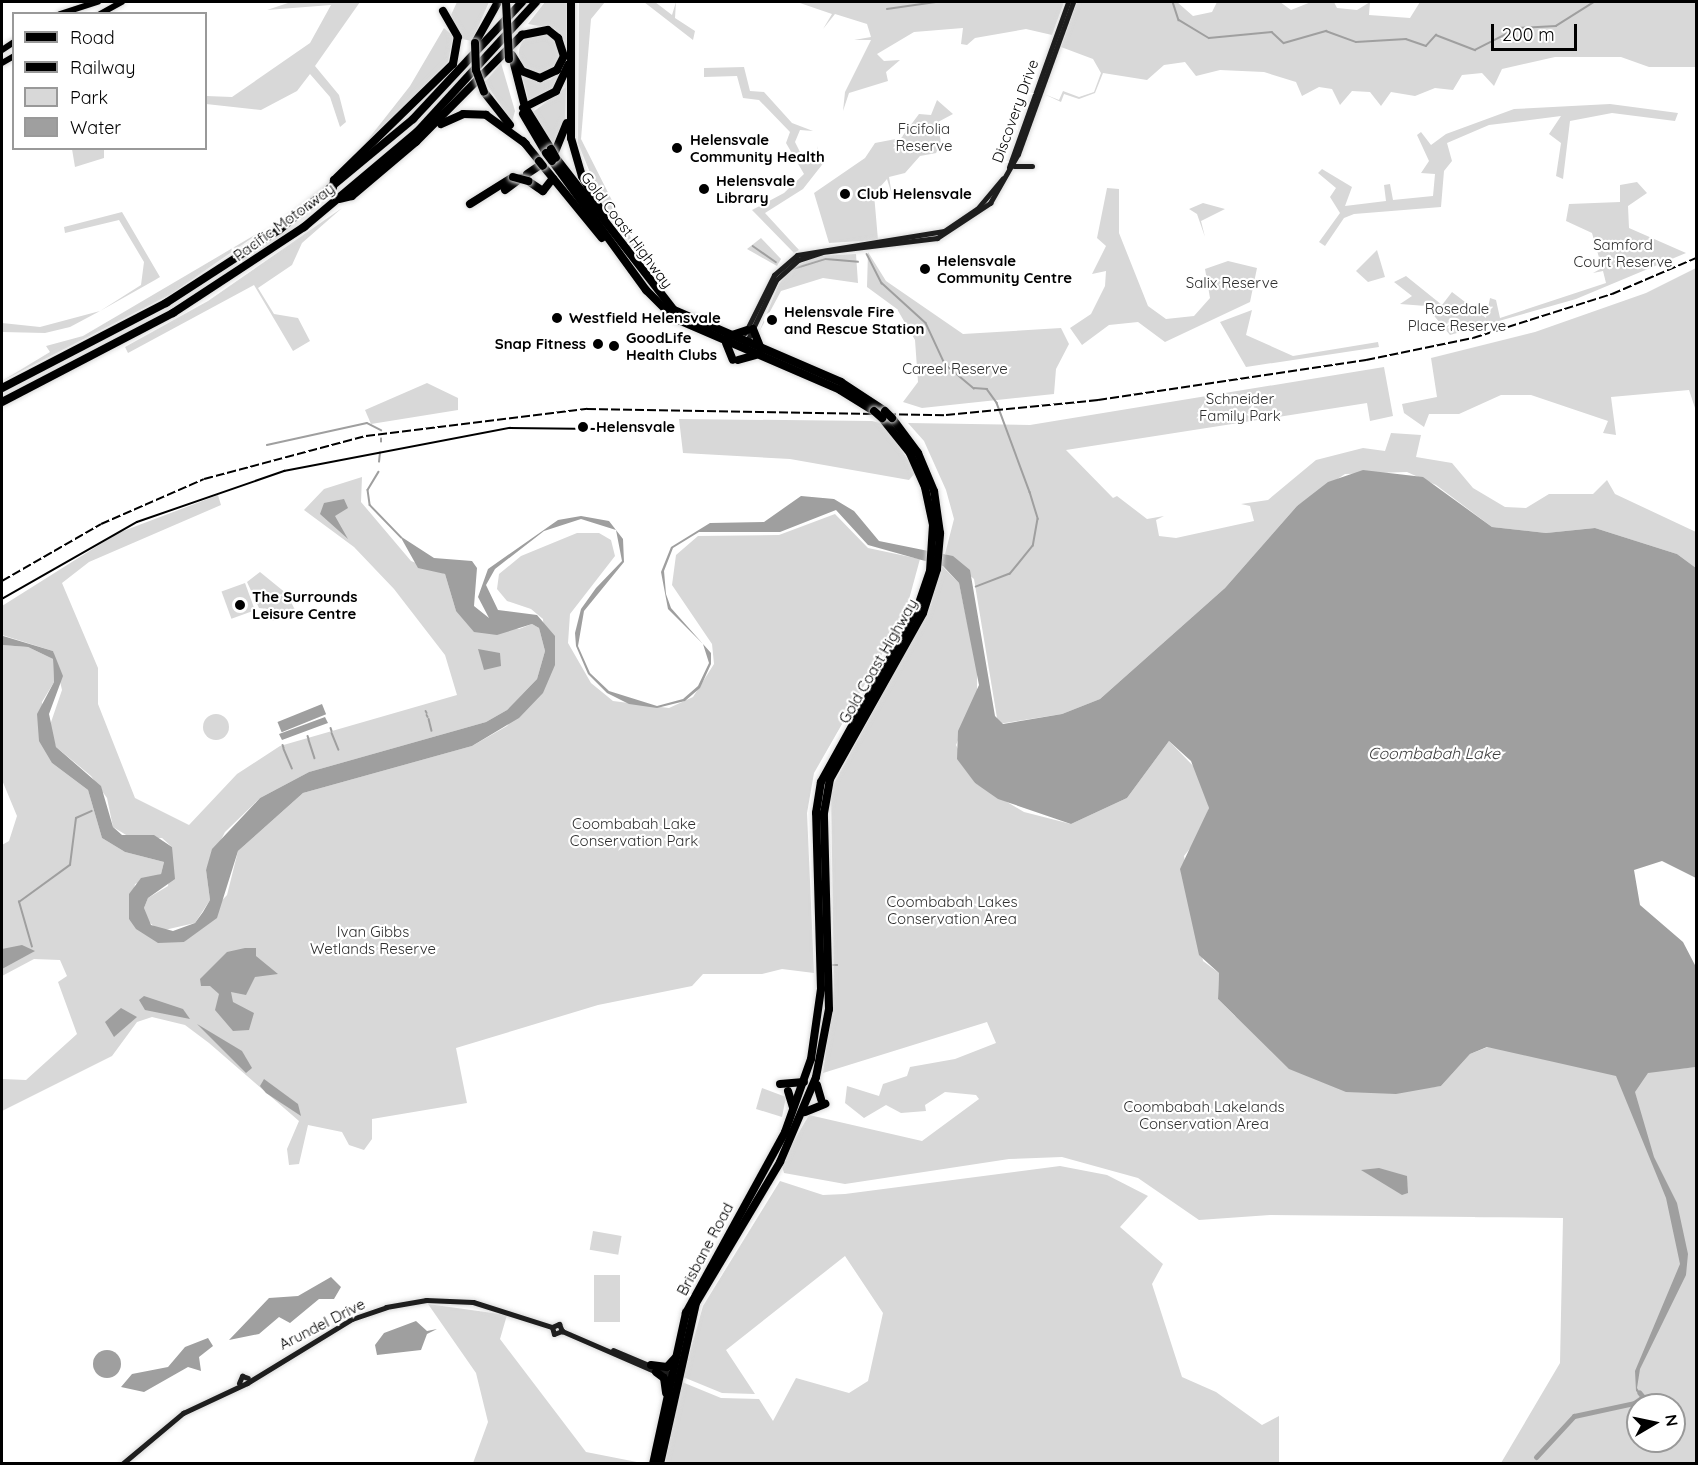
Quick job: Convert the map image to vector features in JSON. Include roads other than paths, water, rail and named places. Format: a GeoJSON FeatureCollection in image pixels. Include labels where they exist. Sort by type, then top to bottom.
{"type":"FeatureCollection","features":[{"type":"Feature","properties":{"kind":"highway"},"geometry":{"type":"LineString","coordinates":[[498,2],[475,43],[476,70],[484,92],[525,144]]}},
{"type":"Feature","properties":{"kind":"highway","name":"Gold Coast Highway"},"geometry":{"type":"LineString","coordinates":[[506,2],[511,57],[523,108],[547,159],[624,260],[668,313],[742,346],[841,382],[883,414],[900,433]]}},
{"type":"Feature","properties":{"kind":"highway","name":"Gold Coast Highway"},"geometry":{"type":"LineString","coordinates":[[511,2],[511,57]]}},
{"type":"Feature","properties":{"kind":"highway","name":"Pacific Motorway"},"geometry":{"type":"LineString","coordinates":[[2,388],[185,292],[337,183],[440,92],[522,2]]}},
{"type":"Feature","properties":{"kind":"highway","name":"Pacific Motorway"},"geometry":{"type":"LineString","coordinates":[[2,402],[195,300],[339,199],[350,194],[466,82],[536,2]]}},
{"type":"Feature","properties":{"kind":"highway"},"geometry":{"type":"LineString","coordinates":[[571,2],[571,107],[580,170],[625,251]]}},
{"type":"Feature","properties":{"kind":"highway"},"geometry":{"type":"LineString","coordinates":[[356,165],[450,68],[458,50],[454,27],[443,11]]}},
{"type":"Feature","properties":{"kind":"highway"},"geometry":{"type":"LineString","coordinates":[[442,25],[454,27]]}},
{"type":"Feature","properties":{"kind":"highway"},"geometry":{"type":"LineString","coordinates":[[368,179],[432,128],[530,31],[553,33],[564,56],[557,70],[540,78],[522,71],[511,57]]}},
{"type":"Feature","properties":{"kind":"highway"},"geometry":{"type":"LineString","coordinates":[[523,108],[556,91],[571,58]]}},
{"type":"Feature","properties":{"kind":"highway"},"geometry":{"type":"LineString","coordinates":[[506,190],[547,159],[571,107]]}},
{"type":"Feature","properties":{"kind":"highway"},"geometry":{"type":"LineString","coordinates":[[432,128],[459,114],[479,113],[497,119],[525,144],[547,159],[553,178],[624,260]]}},
{"type":"Feature","properties":{"kind":"highway","name":"Gold Coast Highway"},"geometry":{"type":"LineString","coordinates":[[547,159],[668,305],[727,340]]}},
{"type":"Feature","properties":{"kind":"highway"},"geometry":{"type":"LineString","coordinates":[[523,177],[543,191],[553,178]]}},
{"type":"Feature","properties":{"kind":"highway"},"geometry":{"type":"LineString","coordinates":[[470,204],[523,177]]}},
{"type":"Feature","properties":{"kind":"highway"},"geometry":{"type":"LineString","coordinates":[[750,330],[758,352],[736,360],[727,340],[750,330]]}},
{"type":"Feature","properties":{"kind":"highway","name":"Gold Coast Highway"},"geometry":{"type":"LineString","coordinates":[[758,352],[840,390],[874,411],[892,418],[918,459],[937,546],[934,568],[914,614],[821,782],[816,813],[826,965],[826,1031],[810,1096]]}},
{"type":"Feature","properties":{"kind":"highway","name":"Gold Coast Highway"},"geometry":{"type":"LineString","coordinates":[[801,1093],[806,1080],[826,965]]}},
{"type":"Feature","properties":{"kind":"highway"},"geometry":{"type":"LineString","coordinates":[[803,1114],[811,1106],[823,1102],[816,1088],[826,1031]]}},
{"type":"Feature","properties":{"kind":"highway"},"geometry":{"type":"LineString","coordinates":[[780,1084],[797,1086],[806,1080]]}},
{"type":"Feature","properties":{"kind":"highway"},"geometry":{"type":"LineString","coordinates":[[777,1147],[795,1103],[788,1091]]}},
{"type":"Feature","properties":{"kind":"highway","name":"Brisbane Road"},"geometry":{"type":"LineString","coordinates":[[660,1464],[677,1352],[696,1289],[777,1147],[801,1093]]}},
{"type":"Feature","properties":{"kind":"highway","name":"Brisbane Road"},"geometry":{"type":"LineString","coordinates":[[653,1464],[674,1377],[696,1303],[803,1114],[810,1096]]}},
{"type":"Feature","properties":{"kind":"highway"},"geometry":{"type":"LineString","coordinates":[[649,1366],[667,1366],[677,1352]]}},
{"type":"Feature","properties":{"kind":"highway"},"geometry":{"type":"LineString","coordinates":[[649,1366],[665,1380],[666,1407]]}},
{"type":"Feature","properties":{"kind":"main road"},"geometry":{"type":"LineString","coordinates":[[66,12],[98,2]]}},
{"type":"Feature","properties":{"kind":"main road"},"geometry":{"type":"LineString","coordinates":[[104,12],[122,2]]}},
{"type":"Feature","properties":{"kind":"main road","name":"Discovery Drive"},"geometry":{"type":"LineString","coordinates":[[750,330],[774,275],[797,255],[819,247],[922,238],[951,228],[983,204],[1010,165],[1068,2]]}},
{"type":"Feature","properties":{"kind":"main road","name":"Discovery Drive"},"geometry":{"type":"LineString","coordinates":[[742,346],[776,280],[798,260],[822,252],[937,238],[980,213],[1012,168],[1073,2]]}},
{"type":"Feature","properties":{"kind":"main road"},"geometry":{"type":"LineString","coordinates":[[1012,168],[1032,166]]}},
{"type":"Feature","properties":{"kind":"main road","name":"Arundel Drive"},"geometry":{"type":"LineString","coordinates":[[122,1464],[183,1413],[352,1319],[400,1303],[473,1302],[552,1327],[556,1334],[562,1331],[649,1366]]}},
{"type":"Feature","properties":{"kind":"main road"},"geometry":{"type":"LineString","coordinates":[[649,1366],[674,1377]]}},
{"type":"Feature","properties":{"kind":"water","name":"Coombabah Lake"},"geometry":{"type":"Polygon","coordinates":[[[1363,470],[1423,477],[1492,527],[1546,533],[1595,528],[1677,554],[1696,568],[1696,878],[1662,861],[1634,870],[1640,905],[1683,942],[1696,967],[1696,1067],[1648,1073],[1635,1092],[1654,1157],[1677,1203],[1688,1254],[1686,1275],[1640,1369],[1637,1388],[1640,1393],[1636,1391],[1635,1371],[1680,1264],[1666,1198],[1616,1076],[1487,1047],[1470,1054],[1441,1086],[1396,1094],[1346,1092],[1289,1069],[1218,999],[1219,973],[1199,955],[1180,869],[1209,808],[1191,761],[1169,741],[1127,798],[1071,824],[998,799],[975,783],[957,759],[958,731],[979,685],[959,583],[943,566],[868,545],[836,510],[780,532],[699,532],[673,548],[664,571],[666,594],[671,608],[703,644],[668,609],[661,572],[671,547],[710,523],[764,522],[801,496],[834,499],[854,511],[879,541],[953,556],[970,570],[995,716],[1003,724],[1062,714],[1100,699],[1225,588],[1297,506],[1328,482],[1363,470]]]}},
{"type":"Feature","properties":{"kind":"water"},"geometry":{"type":"Polygon","coordinates":[[[344,499],[348,508],[335,516],[348,539],[320,514],[324,503],[344,499]]]}},
{"type":"Feature","properties":{"kind":"water"},"geometry":{"type":"Polygon","coordinates":[[[581,516],[609,521],[616,530],[581,519],[544,531],[495,569],[486,585],[498,610],[537,615],[555,636],[555,665],[543,693],[519,718],[472,746],[303,793],[238,851],[217,918],[184,942],[158,943],[136,929],[129,919],[129,894],[141,878],[161,874],[164,862],[125,852],[102,838],[88,790],[52,763],[39,741],[37,714],[54,682],[53,659],[28,647],[2,645],[3,636],[53,651],[63,676],[49,714],[56,747],[101,786],[113,827],[122,835],[154,835],[172,847],[175,879],[148,898],[144,908],[151,925],[173,931],[195,923],[203,912],[210,900],[206,870],[212,849],[260,798],[309,772],[486,722],[507,710],[537,679],[545,651],[539,628],[532,624],[497,635],[474,632],[456,611],[445,574],[418,568],[400,536],[434,558],[472,561],[477,568],[474,606],[489,618],[478,597],[488,569],[558,520],[581,516]]]}},
{"type":"Feature","properties":{"kind":"water"},"geometry":{"type":"Polygon","coordinates":[[[616,530],[623,539],[624,562],[584,611],[578,646],[590,673],[609,691],[657,706],[683,699],[698,686],[709,663],[703,644],[711,653],[711,664],[700,688],[685,701],[657,708],[629,704],[607,693],[588,674],[576,646],[575,633],[581,609],[596,588],[622,561],[616,530]]]}},
{"type":"Feature","properties":{"kind":"water"},"geometry":{"type":"Polygon","coordinates":[[[478,649],[500,653],[501,666],[484,670],[478,649]]]}},
{"type":"Feature","properties":{"kind":"water"},"geometry":{"type":"Polygon","coordinates":[[[322,704],[326,714],[282,732],[277,722],[322,704]]]}},
{"type":"Feature","properties":{"kind":"water"},"geometry":{"type":"Polygon","coordinates":[[[325,717],[328,723],[282,740],[279,734],[325,717]]]}},
{"type":"Feature","properties":{"kind":"water"},"geometry":{"type":"Polygon","coordinates":[[[22,945],[35,951],[2,969],[2,949],[22,945]]]}},
{"type":"Feature","properties":{"kind":"water"},"geometry":{"type":"Polygon","coordinates":[[[256,948],[256,956],[278,974],[255,977],[246,995],[231,992],[233,1002],[254,1013],[249,1030],[233,1031],[215,1010],[219,994],[210,986],[201,986],[200,979],[227,952],[256,948]]]}},
{"type":"Feature","properties":{"kind":"water"},"geometry":{"type":"Polygon","coordinates":[[[144,996],[183,1009],[190,1019],[145,1010],[139,1000],[144,996]]]}},
{"type":"Feature","properties":{"kind":"water"},"geometry":{"type":"Polygon","coordinates":[[[121,1008],[137,1017],[114,1037],[105,1022],[121,1008]]]}},
{"type":"Feature","properties":{"kind":"water"},"geometry":{"type":"Polygon","coordinates":[[[197,1024],[242,1051],[252,1068],[246,1073],[197,1024]]]}},
{"type":"Feature","properties":{"kind":"water"},"geometry":{"type":"Polygon","coordinates":[[[264,1079],[298,1104],[301,1116],[266,1093],[260,1086],[264,1079]]]}},
{"type":"Feature","properties":{"kind":"water"},"geometry":{"type":"Polygon","coordinates":[[[1379,1168],[1407,1176],[1408,1193],[1402,1195],[1361,1170],[1379,1168]]]}},
{"type":"Feature","properties":{"kind":"water"},"geometry":{"type":"Polygon","coordinates":[[[331,1277],[341,1287],[334,1299],[319,1299],[290,1323],[279,1317],[259,1334],[229,1340],[269,1298],[298,1296],[331,1277]]]}},
{"type":"Feature","properties":{"kind":"water"},"geometry":{"type":"Polygon","coordinates":[[[416,1321],[427,1331],[437,1329],[427,1334],[421,1350],[377,1355],[375,1345],[384,1333],[416,1321]]]}},
{"type":"Feature","properties":{"kind":"water"},"geometry":{"type":"Polygon","coordinates":[[[208,1338],[213,1346],[199,1357],[201,1371],[188,1367],[144,1392],[121,1387],[132,1374],[168,1367],[185,1347],[208,1338]]]}},
{"type":"Feature","properties":{"kind":"water"},"geometry":{"type":"Polygon","coordinates":[[[107,1350],[117,1354],[121,1364],[117,1374],[107,1378],[97,1374],[93,1364],[97,1354],[107,1350]]]}},
{"type":"Feature","properties":{"kind":"waterway"},"geometry":{"type":"LineString","coordinates":[[887,9],[936,2]]}},
{"type":"Feature","properties":{"kind":"waterway"},"geometry":{"type":"LineString","coordinates":[[1173,2],[1179,20],[1209,38],[1272,32],[1284,43],[1326,31],[1356,42],[1406,39],[1426,46],[1436,35],[1475,50],[1518,28],[1556,26],[1594,2]]}},
{"type":"Feature","properties":{"kind":"waterway"},"geometry":{"type":"LineString","coordinates":[[753,246],[776,262]]}},
{"type":"Feature","properties":{"kind":"waterway"},"geometry":{"type":"LineString","coordinates":[[867,254],[882,283],[926,323],[945,364],[974,388],[987,389],[997,403],[1030,492],[1038,519],[1033,546],[1010,574],[976,587]]}},
{"type":"Feature","properties":{"kind":"waterway"},"geometry":{"type":"LineString","coordinates":[[793,269],[826,259],[858,262]]}},
{"type":"Feature","properties":{"kind":"waterway"},"geometry":{"type":"LineString","coordinates":[[267,445],[367,423],[381,430]]}},
{"type":"Feature","properties":{"kind":"waterway"},"geometry":{"type":"LineString","coordinates":[[379,462],[380,453]]}},
{"type":"Feature","properties":{"kind":"waterway"},"geometry":{"type":"LineString","coordinates":[[379,472],[368,490],[370,505],[401,537]]}},
{"type":"Feature","properties":{"kind":"waterway"},"geometry":{"type":"LineString","coordinates":[[429,719],[432,731]]}},
{"type":"Feature","properties":{"kind":"waterway"},"geometry":{"type":"LineString","coordinates":[[332,733],[339,750]]}},
{"type":"Feature","properties":{"kind":"waterway"},"geometry":{"type":"LineString","coordinates":[[309,740],[315,758]]}},
{"type":"Feature","properties":{"kind":"waterway"},"geometry":{"type":"LineString","coordinates":[[284,749],[292,768]]}},
{"type":"Feature","properties":{"kind":"waterway"},"geometry":{"type":"LineString","coordinates":[[32,947],[19,902],[70,865],[76,818],[92,811]]}},
{"type":"Feature","properties":{"kind":"waterway"},"geometry":{"type":"LineString","coordinates":[[832,965],[837,965]]}},
{"type":"Feature","properties":{"kind":"waterway"},"geometry":{"type":"LineString","coordinates":[[1536,1457],[1574,1416],[1634,1403],[1643,1397],[1639,1392]]}},
{"type":"Feature","properties":{"kind":"tram line"},"geometry":{"type":"LineString","coordinates":[[2,599],[137,522],[284,471],[510,428],[598,429]]}},
{"type":"Feature","properties":{"kind":"railway"},"geometry":{"type":"LineString","coordinates":[[2,581],[101,524],[204,479],[366,436],[587,409],[946,415],[1098,400],[1366,360],[1473,338],[1612,294],[1696,258]]}},
{"type":"Feature","properties":{"kind":"place","name":"Helensvale Community Health"},"geometry":{"type":"Point","coordinates":[677,148]}},
{"type":"Feature","properties":{"kind":"place","name":"Helensvale Library"},"geometry":{"type":"Point","coordinates":[704,189]}},
{"type":"Feature","properties":{"kind":"place","name":"Club Helensvale"},"geometry":{"type":"Point","coordinates":[845,194]}},
{"type":"Feature","properties":{"kind":"place","name":"Helensvale Community Centre"},"geometry":{"type":"Point","coordinates":[925,269]}},
{"type":"Feature","properties":{"kind":"place","name":"Westfield Helensvale"},"geometry":{"type":"Point","coordinates":[557,318]}},
{"type":"Feature","properties":{"kind":"place","name":"Helensvale Fire and Rescue Station"},"geometry":{"type":"Point","coordinates":[772,320]}},
{"type":"Feature","properties":{"kind":"place","name":"Snap Fitness"},"geometry":{"type":"Point","coordinates":[598,344]}},
{"type":"Feature","properties":{"kind":"place","name":"GoodLife Health Clubs"},"geometry":{"type":"Point","coordinates":[614,346]}},
{"type":"Feature","properties":{"kind":"place","name":"Helensvale"},"geometry":{"type":"Point","coordinates":[583,427]}},
{"type":"Feature","properties":{"kind":"place","name":"The Surrounds Leisure Centre"},"geometry":{"type":"Point","coordinates":[240,605]}},
{"type":"Feature","properties":{"kind":"park label","name":"Ficifolia Reserve"},"geometry":{"type":"Point","coordinates":[924,136]}},
{"type":"Feature","properties":{"kind":"park label","name":"Samford Court Reserve"},"geometry":{"type":"Point","coordinates":[1623,252]}},
{"type":"Feature","properties":{"kind":"park label","name":"Salix Reserve"},"geometry":{"type":"Point","coordinates":[1232,283]}},
{"type":"Feature","properties":{"kind":"park label","name":"Rosedale Place Reserve"},"geometry":{"type":"Point","coordinates":[1457,316]}},
{"type":"Feature","properties":{"kind":"park label","name":"Careel Reserve"},"geometry":{"type":"Point","coordinates":[955,369]}},
{"type":"Feature","properties":{"kind":"park label","name":"Schneider Family Park"},"geometry":{"type":"Point","coordinates":[1240,406]}},
{"type":"Feature","properties":{"kind":"park label","name":"Coombabah Lake Conservation Park"},"geometry":{"type":"Point","coordinates":[634,832]}},
{"type":"Feature","properties":{"kind":"park label","name":"Coombabah Lakes Conservation Area"},"geometry":{"type":"Point","coordinates":[952,910]}},
{"type":"Feature","properties":{"kind":"park label","name":"Ivan Gibbs Wetlands Reserve"},"geometry":{"type":"Point","coordinates":[373,940]}},
{"type":"Feature","properties":{"kind":"park label","name":"Coombabah Lakelands Conservation Area"},"geometry":{"type":"Point","coordinates":[1204,1114]}}]}
